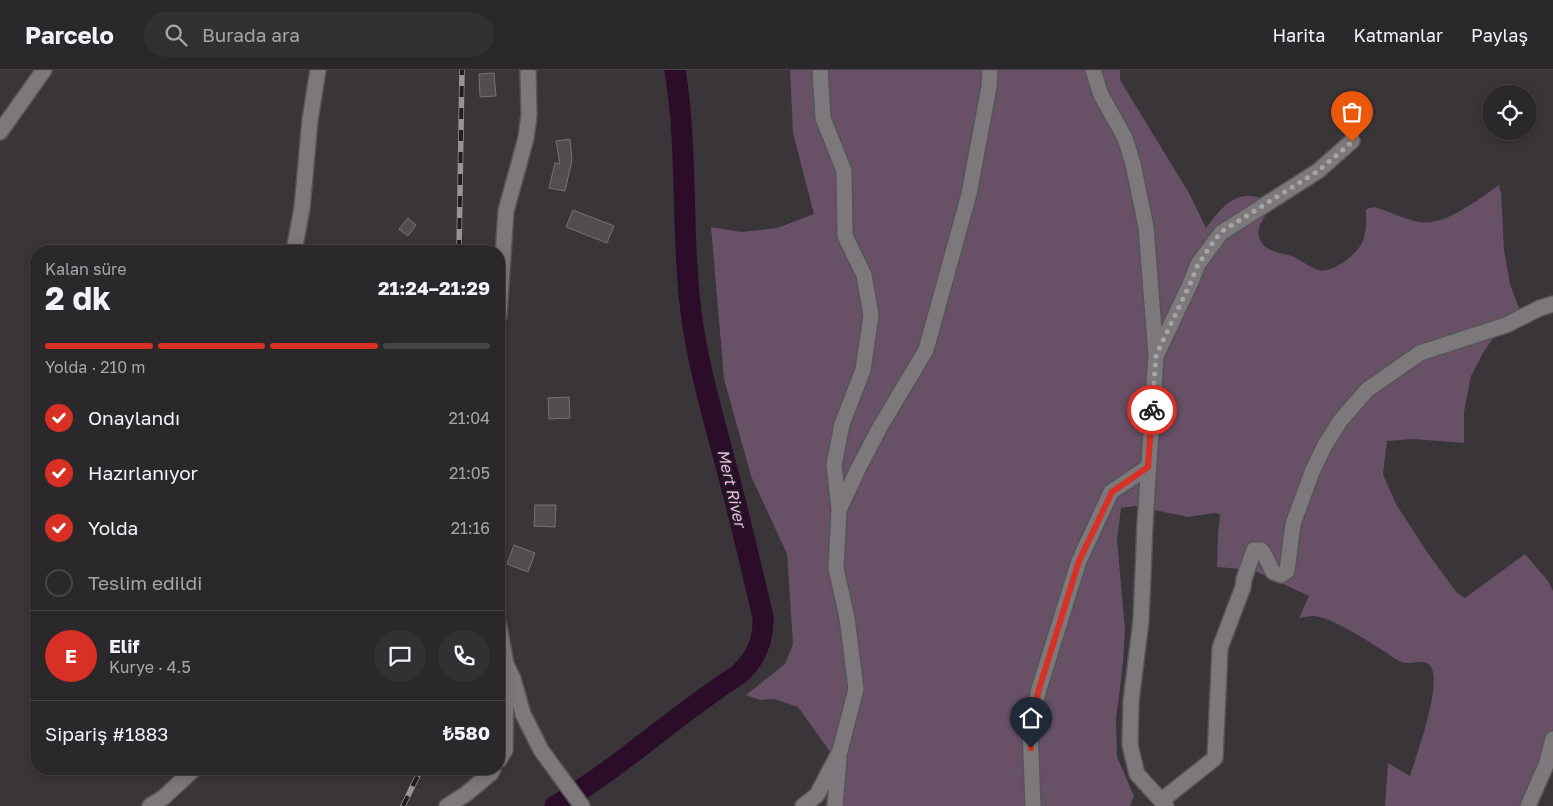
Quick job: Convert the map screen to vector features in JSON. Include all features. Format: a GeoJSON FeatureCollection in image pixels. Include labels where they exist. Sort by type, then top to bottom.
{"type":"FeatureCollection","features":[{"type":"Feature","properties":{"kind":"street"},"geometry":{"type":"LineString","coordinates":[[0,132],[44,70]]}},
{"type":"Feature","properties":{"kind":"street"},"geometry":{"type":"LineString","coordinates":[[295,245],[302,208],[310,120],[318,70]]}},
{"type":"Feature","properties":{"kind":"street"},"geometry":{"type":"LineString","coordinates":[[504,245],[506,211],[526,138],[529,115],[528,70]]}},
{"type":"Feature","properties":{"kind":"street"},"geometry":{"type":"LineString","coordinates":[[820,70],[823,118],[844,171],[845,236],[864,275],[871,315],[862,370],[842,424],[834,465],[839,510],[836,568],[847,618],[856,689],[840,751],[835,806]]}},
{"type":"Feature","properties":{"kind":"street"},"geometry":{"type":"LineString","coordinates":[[839,510],[880,427],[926,350],[969,194],[989,87],[990,70]]}},
{"type":"Feature","properties":{"kind":"street"},"geometry":{"type":"LineString","coordinates":[[1093,70],[1101,95],[1125,138],[1133,164],[1146,227],[1156,355],[1148,467],[1141,621],[1131,702],[1130,745],[1136,774],[1164,803],[1215,758],[1220,648],[1243,587],[1251,558],[1254,550],[1261,550],[1264,552],[1274,572],[1281,575],[1287,570],[1293,524],[1312,472],[1340,421],[1367,390],[1420,353],[1506,325],[1540,308],[1553,304]]}},
{"type":"Feature","properties":{"kind":"street"},"geometry":{"type":"LineString","coordinates":[[1156,355],[1198,264],[1221,232],[1318,171],[1352,142]]}},
{"type":"Feature","properties":{"kind":"street"},"geometry":{"type":"LineString","coordinates":[[1033,806],[1030,729],[1039,689],[1079,561],[1112,492],[1148,467]]}},
{"type":"Feature","properties":{"kind":"street"},"geometry":{"type":"LineString","coordinates":[[505,659],[505,750]]}},
{"type":"Feature","properties":{"kind":"street"},"geometry":{"type":"LineString","coordinates":[[506,664],[513,679],[522,714],[541,750],[582,806]]}},
{"type":"Feature","properties":{"kind":"street"},"geometry":{"type":"LineString","coordinates":[[1528,806],[1546,765],[1553,739]]}},
{"type":"Feature","properties":{"kind":"street"},"geometry":{"type":"LineString","coordinates":[[803,806],[817,794],[840,751]]}},
{"type":"Feature","properties":{"kind":"street"},"geometry":{"type":"LineString","coordinates":[[150,806],[163,798],[188,775]]}},
{"type":"Feature","properties":{"kind":"street"},"geometry":{"type":"LineString","coordinates":[[447,806],[466,794],[488,775]]}},
{"type":"Feature","properties":{"kind":"shaded area"},"geometry":{"type":"Polygon","coordinates":[[[790,70],[1120,70],[1120,80],[1189,193],[1206,228],[1224,207],[1237,198],[1251,196],[1258,198],[1272,207],[1259,229],[1258,233],[1261,242],[1269,249],[1294,257],[1318,270],[1330,269],[1336,266],[1349,258],[1359,248],[1365,235],[1366,209],[1374,207],[1413,221],[1429,222],[1461,211],[1499,185],[1504,250],[1510,284],[1520,311],[1498,331],[1483,353],[1471,376],[1464,412],[1464,443],[1413,439],[1387,441],[1383,474],[1396,504],[1427,552],[1457,593],[1465,598],[1525,554],[1548,581],[1553,591],[1553,729],[1526,806],[1385,806],[1388,763],[1410,776],[1418,753],[1433,692],[1434,679],[1430,665],[1423,662],[1406,663],[1399,661],[1358,635],[1322,618],[1314,616],[1299,618],[1309,596],[1253,570],[1217,567],[1220,514],[1214,513],[1188,517],[1135,506],[1121,508],[1117,540],[1125,630],[1116,719],[1117,757],[1134,796],[1130,806],[825,806],[844,765],[836,760],[798,707],[774,699],[760,700],[746,695],[785,664],[793,644],[787,554],[751,476],[724,379],[711,227],[741,232],[777,228],[814,214],[793,133],[790,70]]]}},
{"type":"Feature","properties":{"kind":"building"},"geometry":{"type":"Polygon","coordinates":[[[494,73],[496,96],[480,97],[479,74],[494,73]]]}},
{"type":"Feature","properties":{"kind":"building"},"geometry":{"type":"Polygon","coordinates":[[[570,139],[572,160],[565,191],[549,188],[555,163],[560,164],[556,141],[570,139]]]}},
{"type":"Feature","properties":{"kind":"building"},"geometry":{"type":"Polygon","coordinates":[[[573,210],[614,226],[607,243],[566,227],[573,210]]]}},
{"type":"Feature","properties":{"kind":"building"},"geometry":{"type":"Polygon","coordinates":[[[408,218],[416,225],[408,236],[399,229],[408,218]]]}},
{"type":"Feature","properties":{"kind":"building"},"geometry":{"type":"Polygon","coordinates":[[[569,397],[570,418],[549,419],[548,398],[569,397]]]}},
{"type":"Feature","properties":{"kind":"building"},"geometry":{"type":"Polygon","coordinates":[[[535,505],[556,505],[555,527],[534,526],[535,505]]]}},
{"type":"Feature","properties":{"kind":"building"},"geometry":{"type":"Polygon","coordinates":[[[514,545],[535,553],[528,572],[507,564],[514,545]]]}},
{"type":"Feature","properties":{"kind":"waterway","name":"Mert River"},"geometry":{"type":"LineString","coordinates":[[555,806],[602,775],[738,675],[750,663],[758,649],[762,634],[763,617],[704,383],[693,326],[687,262],[682,134],[675,70]]}},
{"type":"Feature","properties":{"kind":"railway"},"geometry":{"type":"LineString","coordinates":[[459,245],[462,70]]}},
{"type":"Feature","properties":{"kind":"railway"},"geometry":{"type":"LineString","coordinates":[[403,806],[418,775]]}},
{"type":"Feature","properties":{"kind":"way so far"},"geometry":{"type":"LineString","coordinates":[[1152,410],[1156,355],[1198,264],[1208,249],[1221,232],[1318,171],[1352,142]]}},
{"type":"Feature","properties":{"kind":"route"},"geometry":{"type":"LineString","coordinates":[[1031,748],[1030,729],[1039,689],[1079,561],[1112,492],[1148,467],[1152,410]]}}]}
